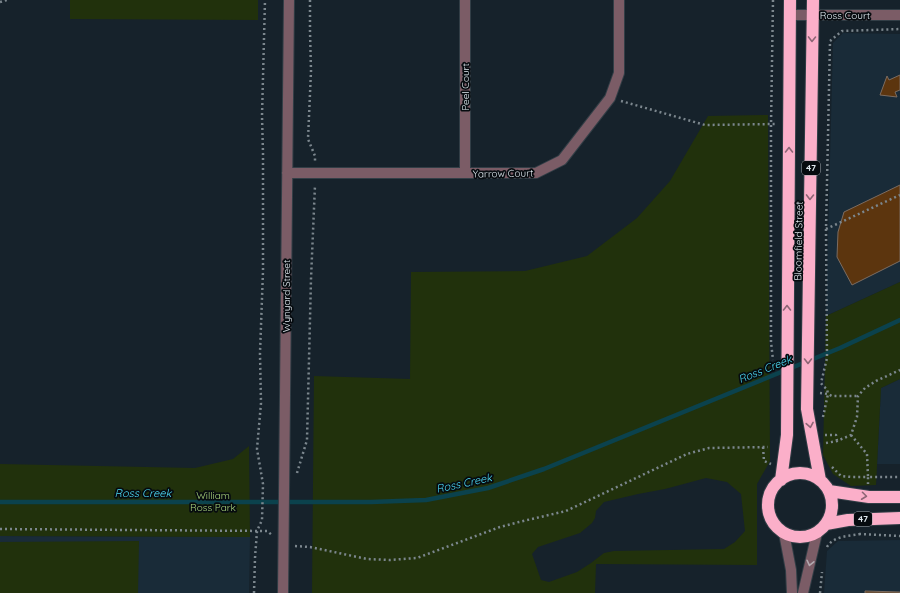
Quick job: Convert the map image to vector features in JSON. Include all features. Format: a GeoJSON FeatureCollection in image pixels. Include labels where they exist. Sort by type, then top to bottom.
{"type":"FeatureCollection","features":[{"type":"Feature","properties":{"kind":"highway","name":"Bloomfield Street"},"geometry":{"type":"LineString","coordinates":[[781,480],[786,435],[787,390],[790,0]]}},
{"type":"Feature","properties":{"kind":"highway","name":"Bloomfield Street"},"geometry":{"type":"LineString","coordinates":[[813,0],[807,409],[820,480]]}},
{"type":"Feature","properties":{"kind":"highway"},"geometry":{"type":"LineString","coordinates":[[781,480],[790,475],[801,474],[820,480]]}},
{"type":"Feature","properties":{"kind":"highway","name":"47"},"geometry":{"type":"LineString","coordinates":[[781,480],[772,491],[769,500],[769,509],[771,518],[784,532]]}},
{"type":"Feature","properties":{"kind":"highway","name":"47"},"geometry":{"type":"LineString","coordinates":[[820,480],[829,491],[869,497],[900,497]]}},
{"type":"Feature","properties":{"kind":"highway"},"geometry":{"type":"LineString","coordinates":[[784,532],[792,536],[809,536],[817,532],[826,524],[832,508],[832,499],[829,491]]}},
{"type":"Feature","properties":{"kind":"highway","name":"47"},"geometry":{"type":"LineString","coordinates":[[826,524],[848,520],[900,518]]}},
{"type":"Feature","properties":{"kind":"street","name":"Wynyard Street"},"geometry":{"type":"LineString","coordinates":[[283,593],[289,0]]}},
{"type":"Feature","properties":{"kind":"street","name":"Peel Court"},"geometry":{"type":"LineString","coordinates":[[465,173],[466,0]]}},
{"type":"Feature","properties":{"kind":"street","name":"Yarrow Court"},"geometry":{"type":"LineString","coordinates":[[287,173],[536,173],[562,160],[610,98],[619,73],[619,0]]}},
{"type":"Feature","properties":{"kind":"street","name":"Ross Court"},"geometry":{"type":"LineString","coordinates":[[790,15],[900,15]]}},
{"type":"Feature","properties":{"kind":"street"},"geometry":{"type":"LineString","coordinates":[[784,532],[791,570],[792,593]]}},
{"type":"Feature","properties":{"kind":"street"},"geometry":{"type":"LineString","coordinates":[[803,593],[817,532]]}},
{"type":"Feature","properties":{"kind":"path"},"geometry":{"type":"LineString","coordinates":[[0,2],[8,0]]}},
{"type":"Feature","properties":{"kind":"path"},"geometry":{"type":"LineString","coordinates":[[254,593],[257,531],[262,520],[263,484],[257,449],[261,404],[260,353],[263,271],[262,116],[265,0]]}},
{"type":"Feature","properties":{"kind":"path"},"geometry":{"type":"LineString","coordinates":[[296,477],[307,440],[315,173],[315,156],[308,139],[311,71],[310,0]]}},
{"type":"Feature","properties":{"kind":"path"},"geometry":{"type":"LineString","coordinates":[[773,0],[771,125],[771,342],[773,362]]}},
{"type":"Feature","properties":{"kind":"path"},"geometry":{"type":"LineString","coordinates":[[822,424],[828,394],[827,389],[822,386],[821,383],[827,358],[826,229],[830,41],[842,31],[900,29]]}},
{"type":"Feature","properties":{"kind":"path"},"geometry":{"type":"LineString","coordinates":[[610,98],[705,125],[789,124]]}},
{"type":"Feature","properties":{"kind":"path"},"geometry":{"type":"LineString","coordinates":[[826,229],[900,195]]}},
{"type":"Feature","properties":{"kind":"path"},"geometry":{"type":"LineString","coordinates":[[826,443],[837,441],[850,435],[857,417],[858,396],[865,388],[900,370]]}},
{"type":"Feature","properties":{"kind":"path"},"geometry":{"type":"LineString","coordinates":[[808,389],[832,396],[858,396]]}},
{"type":"Feature","properties":{"kind":"path"},"geometry":{"type":"LineString","coordinates":[[822,435],[836,435],[837,441]]}},
{"type":"Feature","properties":{"kind":"path"},"geometry":{"type":"LineString","coordinates":[[850,435],[867,454],[869,497]]}},
{"type":"Feature","properties":{"kind":"path"},"geometry":{"type":"LineString","coordinates":[[763,447],[764,461],[772,464]]}},
{"type":"Feature","properties":{"kind":"path"},"geometry":{"type":"LineString","coordinates":[[0,529],[267,531],[284,540],[367,559],[389,560],[418,558],[500,527],[566,511],[687,454],[709,448],[768,447]]}},
{"type":"Feature","properties":{"kind":"path"},"geometry":{"type":"LineString","coordinates":[[829,463],[832,469],[841,476],[900,477]]}},
{"type":"Feature","properties":{"kind":"path"},"geometry":{"type":"LineString","coordinates":[[859,534],[862,534],[869,519]]}},
{"type":"Feature","properties":{"kind":"path"},"geometry":{"type":"LineString","coordinates":[[824,552],[830,542],[844,536],[859,534],[900,536]]}},
{"type":"Feature","properties":{"kind":"path"},"geometry":{"type":"LineString","coordinates":[[820,593],[822,566]]}},
{"type":"Feature","properties":{"kind":"shaded area"},"geometry":{"type":"Polygon","coordinates":[[[843,33],[900,34],[900,282],[826,316],[833,43],[843,33]]]}},
{"type":"Feature","properties":{"kind":"shaded area"},"geometry":{"type":"Polygon","coordinates":[[[900,379],[900,464],[877,464],[881,388],[900,379]]]}},
{"type":"Feature","properties":{"kind":"shaded area"},"geometry":{"type":"Polygon","coordinates":[[[0,536],[250,537],[249,593],[0,593],[0,536]]]}},
{"type":"Feature","properties":{"kind":"shaded area"},"geometry":{"type":"Polygon","coordinates":[[[900,540],[900,593],[824,593],[827,551],[838,541],[900,540]]]}},
{"type":"Feature","properties":{"kind":"green space"},"geometry":{"type":"Polygon","coordinates":[[[70,0],[258,0],[258,20],[70,19],[70,0]]]}},
{"type":"Feature","properties":{"kind":"green space"},"geometry":{"type":"Polygon","coordinates":[[[768,115],[770,461],[757,484],[757,565],[596,564],[595,593],[312,593],[314,376],[410,379],[411,272],[525,271],[587,256],[637,218],[670,181],[708,116],[768,115]],[[706,478],[665,489],[604,502],[596,511],[595,518],[592,523],[580,533],[538,547],[532,554],[541,580],[549,582],[577,572],[604,553],[614,551],[724,549],[735,542],[745,531],[741,494],[727,482],[706,478]]]}},
{"type":"Feature","properties":{"kind":"green space"},"geometry":{"type":"Polygon","coordinates":[[[900,282],[900,379],[881,388],[876,485],[851,486],[833,474],[823,455],[826,316],[900,282]]]}},
{"type":"Feature","properties":{"kind":"green space","name":"William Ross Park"},"geometry":{"type":"Polygon","coordinates":[[[249,446],[250,537],[0,536],[0,464],[195,468],[233,459],[249,446]]]}},
{"type":"Feature","properties":{"kind":"green space"},"geometry":{"type":"Polygon","coordinates":[[[139,541],[138,593],[0,593],[0,542],[139,541]]]}},
{"type":"Feature","properties":{"kind":"building"},"geometry":{"type":"Polygon","coordinates":[[[900,75],[900,90],[895,92],[897,97],[880,95],[887,76],[889,80],[900,75]]]}},
{"type":"Feature","properties":{"kind":"building"},"geometry":{"type":"Polygon","coordinates":[[[900,185],[900,261],[852,285],[837,257],[838,232],[844,212],[900,185]]]}},
{"type":"Feature","properties":{"kind":"building"},"geometry":{"type":"Polygon","coordinates":[[[865,591],[900,592],[900,593],[865,593],[865,591]]]}},
{"type":"Feature","properties":{"kind":"waterway","name":"Ross Creek"},"geometry":{"type":"LineString","coordinates":[[0,502],[371,502],[426,500],[488,488],[544,469],[840,348],[900,320]]}}]}
